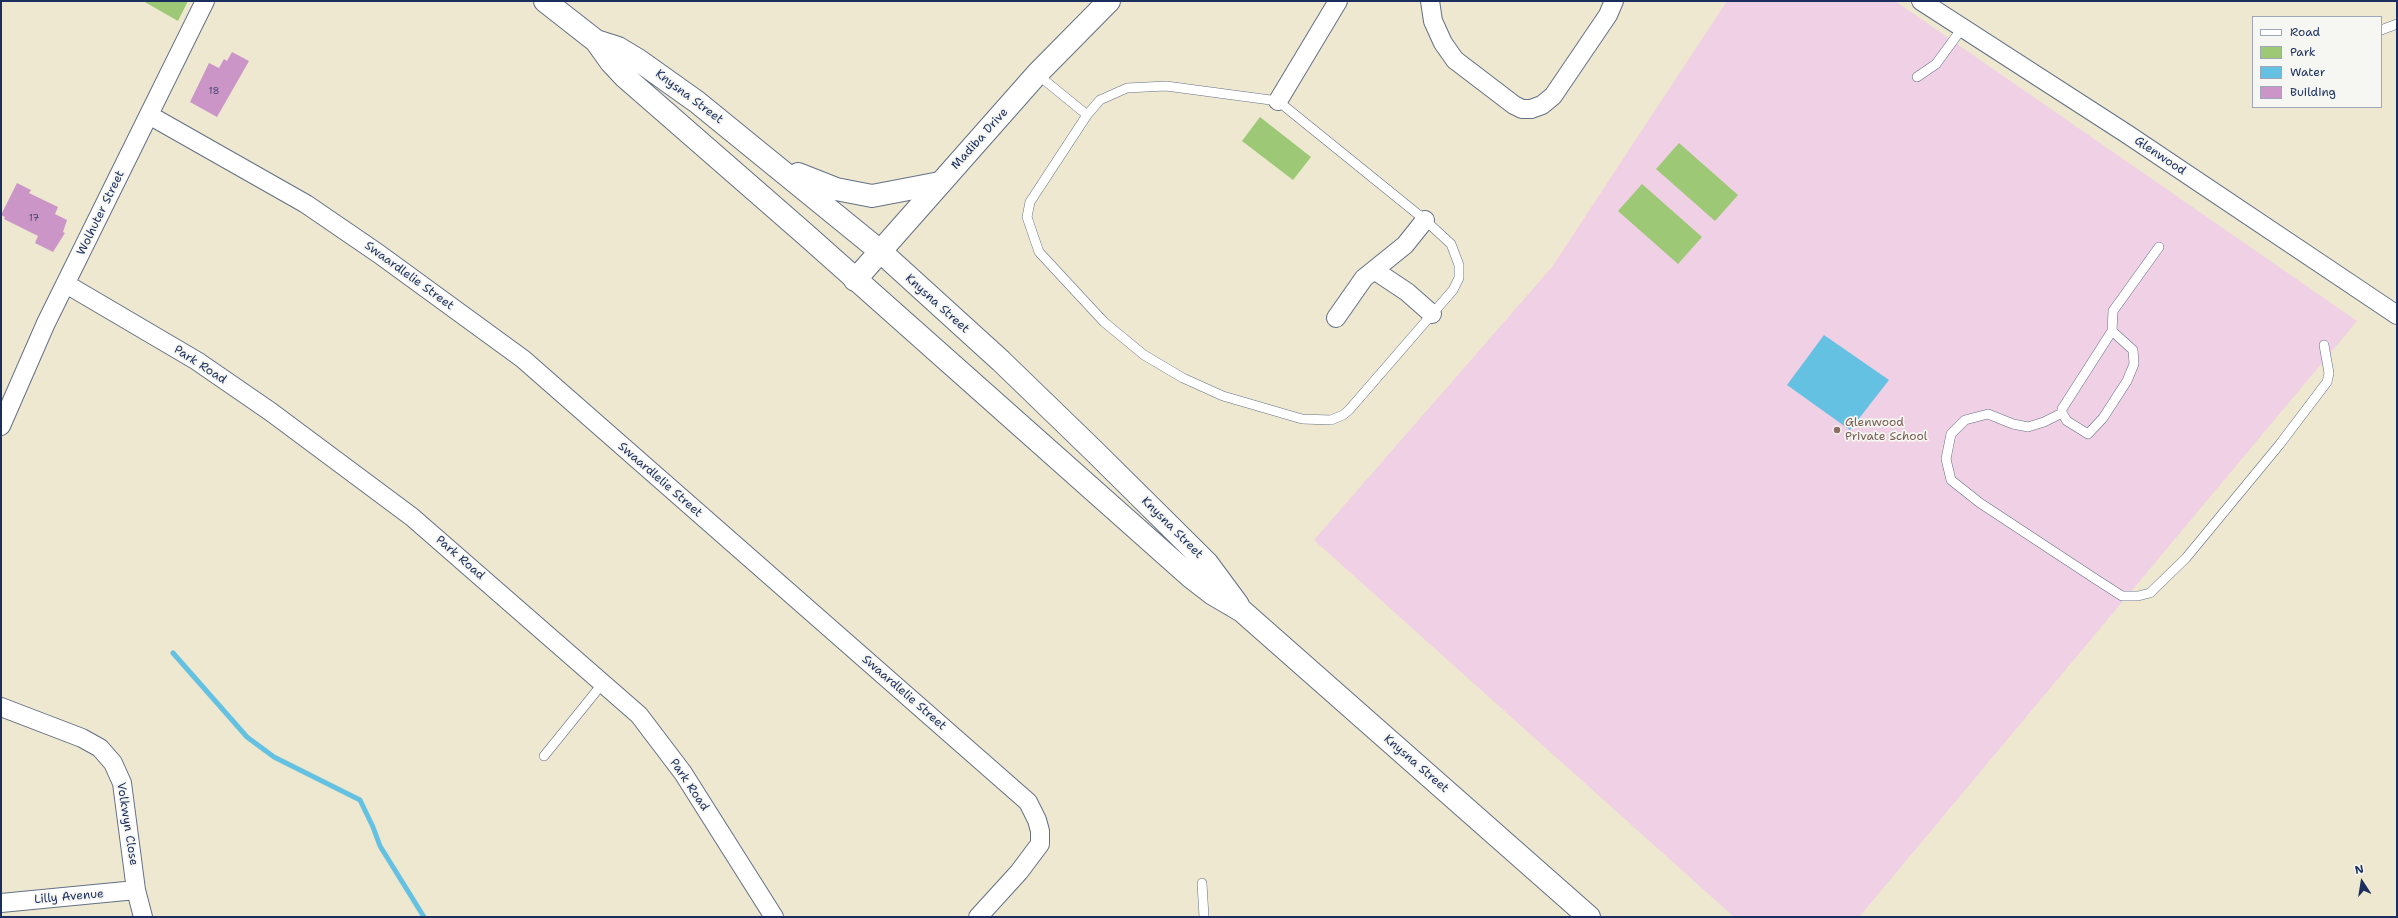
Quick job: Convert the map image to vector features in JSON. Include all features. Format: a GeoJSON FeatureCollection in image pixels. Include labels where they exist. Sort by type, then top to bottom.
{"type":"FeatureCollection","features":[{"type":"Feature","properties":{"kind":"main road","name":"Knysna Street"},"geometry":{"type":"LineString","coordinates":[[545,1],[596,41],[611,62],[625,77],[1191,577],[1213,594],[1242,611],[1589,917]]}},
{"type":"Feature","properties":{"kind":"main road","name":"Madiba Drive"},"geometry":{"type":"LineString","coordinates":[[855,280],[1037,74],[1109,1]]}},
{"type":"Feature","properties":{"kind":"main road","name":"Knysna Street"},"geometry":{"type":"LineString","coordinates":[[596,41],[618,48],[638,60],[697,102],[778,166],[880,251],[1000,361],[1095,452],[1207,563],[1242,611]]}},
{"type":"Feature","properties":{"kind":"main road"},"geometry":{"type":"LineString","coordinates":[[778,166],[854,194],[872,196],[940,183]]}},
{"type":"Feature","properties":{"kind":"street","name":"Wolhuter Street"},"geometry":{"type":"LineString","coordinates":[[1,426],[36,344],[205,1]]}},
{"type":"Feature","properties":{"kind":"street"},"geometry":{"type":"LineString","coordinates":[[1278,101],[1338,1]]}},
{"type":"Feature","properties":{"kind":"street"},"geometry":{"type":"LineString","coordinates":[[1430,1],[1433,21],[1443,43],[1455,60],[1514,105],[1522,109],[1532,109],[1542,105],[1553,96],[1608,15],[1614,1]]}},
{"type":"Feature","properties":{"kind":"street","name":"Glenwood"},"geometry":{"type":"LineString","coordinates":[[1923,2],[2134,138],[2397,315]]}},
{"type":"Feature","properties":{"kind":"street","name":"Swaardlelie Street"},"geometry":{"type":"LineString","coordinates":[[149,116],[306,204],[379,254],[523,359],[1028,802],[1038,820],[1040,844],[1019,872],[978,917]]}},
{"type":"Feature","properties":{"kind":"street"},"geometry":{"type":"LineString","coordinates":[[1336,318],[1364,278],[1405,245],[1425,220]]}},
{"type":"Feature","properties":{"kind":"street"},"geometry":{"type":"LineString","coordinates":[[1374,270],[1407,292],[1432,314]]}},
{"type":"Feature","properties":{"kind":"street","name":"Park Road"},"geometry":{"type":"LineString","coordinates":[[66,284],[197,361],[271,412],[412,517],[603,683],[639,716],[683,773],[768,915]]}},
{"type":"Feature","properties":{"kind":"street","name":"Volkwyn Close"},"geometry":{"type":"LineString","coordinates":[[1,707],[82,738],[100,748],[113,763],[122,783],[136,890],[143,917]]}},
{"type":"Feature","properties":{"kind":"street","name":"Lilly Avenue"},"geometry":{"type":"LineString","coordinates":[[1,903],[136,890]]}},
{"type":"Feature","properties":{"kind":"lane"},"geometry":{"type":"LineString","coordinates":[[2382,30],[2397,24]]}},
{"type":"Feature","properties":{"kind":"lane"},"geometry":{"type":"LineString","coordinates":[[1917,77],[1936,64],[1963,27]]}},
{"type":"Feature","properties":{"kind":"lane"},"geometry":{"type":"LineString","coordinates":[[1037,74],[1086,115]]}},
{"type":"Feature","properties":{"kind":"lane"},"geometry":{"type":"LineString","coordinates":[[1166,86],[1278,101],[1425,220],[1451,244],[1459,265],[1459,278],[1453,290],[1349,410],[1331,420],[1302,419],[1223,396],[1183,378],[1144,355],[1104,322],[1068,286],[1039,252],[1030,231],[1027,217],[1030,202],[1086,115],[1100,100],[1126,88],[1166,86]]}},
{"type":"Feature","properties":{"kind":"lane"},"geometry":{"type":"LineString","coordinates":[[2159,247],[2113,311],[2112,331],[2062,413],[2044,422],[2028,427],[2013,424],[1988,414],[1965,420],[1951,434],[1946,459],[1951,480],[1980,502],[2122,596],[2138,596],[2150,593],[2186,558],[2280,444],[2327,382],[2329,373],[2324,345]]}},
{"type":"Feature","properties":{"kind":"lane"},"geometry":{"type":"LineString","coordinates":[[2062,413],[2067,421],[2076,428],[2088,434],[2091,432],[2127,381],[2134,364],[2133,350],[2112,331]]}},
{"type":"Feature","properties":{"kind":"lane"},"geometry":{"type":"LineString","coordinates":[[544,756],[603,683]]}},
{"type":"Feature","properties":{"kind":"lane"},"geometry":{"type":"LineString","coordinates":[[1202,883],[1204,917]]}},
{"type":"Feature","properties":{"kind":"shaded area","name":"Glenwood Private School"},"geometry":{"type":"Polygon","coordinates":[[[1727,1],[1895,1],[2357,321],[1859,917],[1734,917],[1314,540],[1552,267],[1727,1]]]}},
{"type":"Feature","properties":{"kind":"green space"},"geometry":{"type":"Polygon","coordinates":[[[143,1],[188,1],[178,21],[143,1]]]}},
{"type":"Feature","properties":{"kind":"green space"},"geometry":{"type":"Polygon","coordinates":[[[1260,117],[1311,157],[1293,180],[1242,141],[1260,117]]]}},
{"type":"Feature","properties":{"kind":"green space"},"geometry":{"type":"Polygon","coordinates":[[[1679,143],[1738,195],[1715,221],[1656,169],[1679,143]]]}},
{"type":"Feature","properties":{"kind":"green space"},"geometry":{"type":"Polygon","coordinates":[[[1642,184],[1702,237],[1678,264],[1618,211],[1642,184]]]}},
{"type":"Feature","properties":{"kind":"water"},"geometry":{"type":"Polygon","coordinates":[[[1824,335],[1889,380],[1850,430],[1787,385],[1824,335]]]}},
{"type":"Feature","properties":{"kind":"building"},"geometry":{"type":"Polygon","coordinates":[[[232,52],[249,61],[217,117],[190,102],[209,63],[219,68],[224,59],[227,61],[232,52]]]}},
{"type":"Feature","properties":{"kind":"building"},"geometry":{"type":"Polygon","coordinates":[[[17,183],[31,190],[29,193],[58,207],[55,214],[67,220],[63,232],[65,233],[53,252],[35,243],[38,236],[4,219],[5,217],[1,215],[17,183]]]}},
{"type":"Feature","properties":{"kind":"waterway"},"geometry":{"type":"LineString","coordinates":[[173,653],[247,737],[274,757],[360,800],[380,846],[424,917]]}},
{"type":"Feature","properties":{"kind":"place","name":"Glenwood Private School"},"geometry":{"type":"Point","coordinates":[1837,430]}}]}
